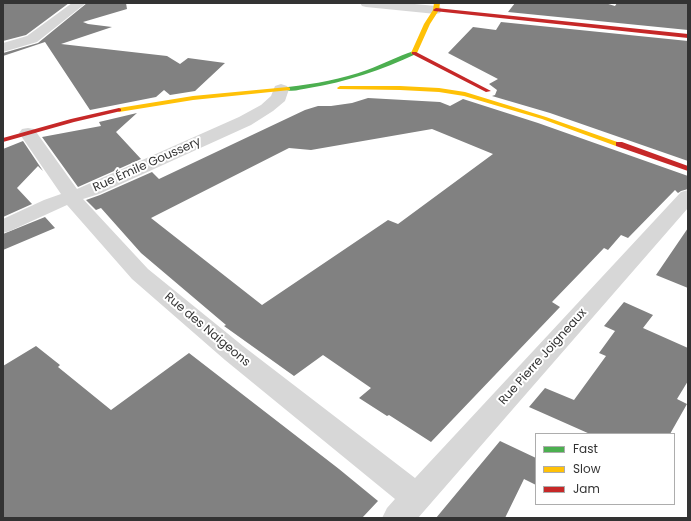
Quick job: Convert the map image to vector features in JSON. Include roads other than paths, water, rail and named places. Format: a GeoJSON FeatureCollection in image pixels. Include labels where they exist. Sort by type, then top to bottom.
{"type":"FeatureCollection","features":[{"type":"Feature","properties":{"kind":"main road"},"geometry":{"type":"LineString","coordinates":[[3,140],[84,118],[149,105],[192,98],[281,89],[346,79],[373,71],[414,53],[436,7],[688,36]]}},
{"type":"Feature","properties":{"kind":"main road"},"geometry":{"type":"LineString","coordinates":[[414,53],[544,118]]}},
{"type":"Feature","properties":{"kind":"main road"},"geometry":{"type":"LineString","coordinates":[[281,89],[383,87],[439,90],[465,94],[544,118],[688,169]]}},
{"type":"Feature","properties":{"kind":"street"},"geometry":{"type":"LineString","coordinates":[[3,48],[32,39],[80,3]]}},
{"type":"Feature","properties":{"kind":"street"},"geometry":{"type":"LineString","coordinates":[[366,3],[436,7]]}},
{"type":"Feature","properties":{"kind":"street","name":"Rue Émile Goussery"},"geometry":{"type":"LineString","coordinates":[[3,227],[71,196],[92,190],[245,121],[267,108],[279,98],[281,89]]}},
{"type":"Feature","properties":{"kind":"street","name":"Rue des Naigeons"},"geometry":{"type":"LineString","coordinates":[[28,133],[77,206],[140,274],[234,353],[416,497]]}},
{"type":"Feature","properties":{"kind":"street","name":"Rue Pierre Joigneaux"},"geometry":{"type":"LineString","coordinates":[[398,518],[688,196]]}}]}
